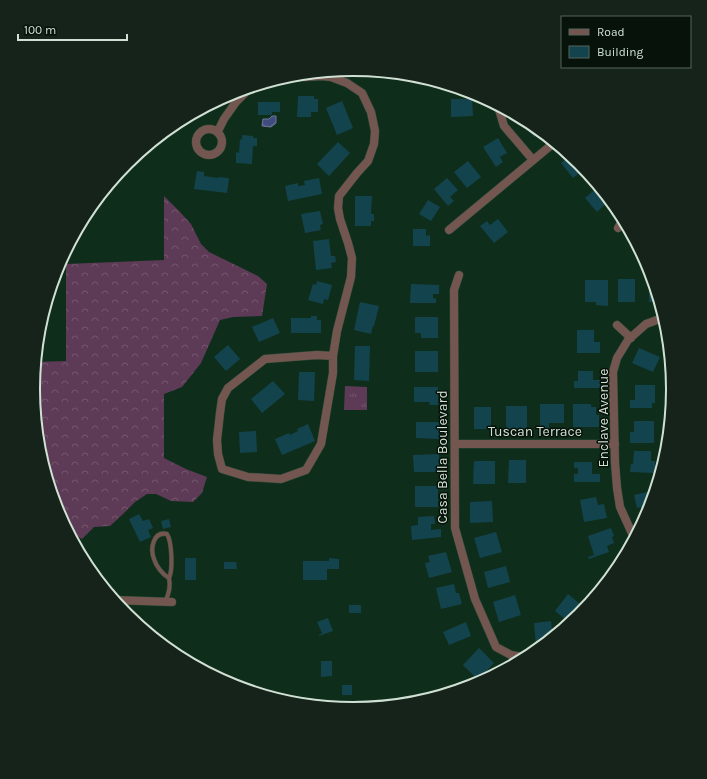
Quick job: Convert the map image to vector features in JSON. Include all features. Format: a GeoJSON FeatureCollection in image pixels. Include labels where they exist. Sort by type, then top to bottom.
{"type":"FeatureCollection","features":[{"type":"Feature","properties":{"kind":"street"},"geometry":{"type":"LineString","coordinates":[[331,77],[347,83],[362,93],[371,112],[375,131],[374,144],[368,161],[357,172],[339,196],[338,208],[340,219],[352,258],[351,277],[337,331],[333,356],[333,373],[321,444],[306,470],[281,479],[248,477],[222,469],[218,454],[217,440],[222,399],[228,388],[265,359],[317,355],[333,356]]}},
{"type":"Feature","properties":{"kind":"street"},"geometry":{"type":"LineString","coordinates":[[218,131],[224,119],[240,98]]}},
{"type":"Feature","properties":{"kind":"street"},"geometry":{"type":"LineString","coordinates":[[500,112],[504,126],[533,160]]}},
{"type":"Feature","properties":{"kind":"street"},"geometry":{"type":"LineString","coordinates":[[449,230],[550,146]]}},
{"type":"Feature","properties":{"kind":"street","name":"Casa Bella Boulevard"},"geometry":{"type":"LineString","coordinates":[[459,275],[454,290],[455,528],[475,599],[496,647],[511,655],[518,656]]}},
{"type":"Feature","properties":{"kind":"street","name":"Enclave Avenue"},"geometry":{"type":"LineString","coordinates":[[632,533],[620,507],[617,488],[613,372],[617,358],[628,340],[646,324],[659,319]]}},
{"type":"Feature","properties":{"kind":"street"},"geometry":{"type":"LineString","coordinates":[[617,325],[631,338]]}},
{"type":"Feature","properties":{"kind":"street","name":"Tuscan Terrace"},"geometry":{"type":"LineString","coordinates":[[455,444],[615,444]]}},
{"type":"Feature","properties":{"kind":"street"},"geometry":{"type":"LineString","coordinates":[[122,600],[168,602]]}},
{"type":"Feature","properties":{"kind":"lane"},"geometry":{"type":"LineString","coordinates":[[168,602],[170,591],[169,578],[171,572],[170,546],[169,537],[164,533],[154,539],[152,547],[155,563],[165,576],[169,578]]}},
{"type":"Feature","properties":{"kind":"green space"},"geometry":{"type":"Polygon","coordinates":[[[164,196],[191,224],[201,244],[209,252],[258,276],[267,284],[262,316],[233,317],[220,320],[201,363],[182,387],[164,394],[164,458],[207,477],[202,493],[193,502],[171,501],[156,494],[147,494],[135,502],[110,526],[94,527],[82,539],[76,536],[72,528],[57,490],[46,451],[41,410],[40,390],[42,362],[66,361],[66,265],[67,264],[164,260],[164,196]]]}},
{"type":"Feature","properties":{"kind":"green space"},"geometry":{"type":"Polygon","coordinates":[[[345,386],[367,387],[367,410],[344,410],[345,386]]]}},
{"type":"Feature","properties":{"kind":"water"},"geometry":{"type":"Polygon","coordinates":[[[272,116],[276,116],[276,123],[271,127],[262,126],[263,119],[269,119],[272,116]]]}},
{"type":"Feature","properties":{"kind":"building"},"geometry":{"type":"Polygon","coordinates":[[[298,96],[314,96],[314,99],[318,99],[318,112],[311,112],[311,117],[297,117],[298,96]]]}},
{"type":"Feature","properties":{"kind":"building"},"geometry":{"type":"Polygon","coordinates":[[[451,99],[472,100],[473,116],[451,117],[451,99]]]}},
{"type":"Feature","properties":{"kind":"building"},"geometry":{"type":"Polygon","coordinates":[[[342,101],[353,128],[337,135],[326,108],[342,101]]]}},
{"type":"Feature","properties":{"kind":"building"},"geometry":{"type":"Polygon","coordinates":[[[258,102],[280,102],[280,112],[272,112],[272,115],[258,115],[258,102]]]}},
{"type":"Feature","properties":{"kind":"building"},"geometry":{"type":"Polygon","coordinates":[[[527,128],[536,135],[534,137],[527,128]]]}},
{"type":"Feature","properties":{"kind":"building"},"geometry":{"type":"Polygon","coordinates":[[[242,135],[257,138],[257,146],[253,146],[252,164],[236,163],[236,152],[239,153],[240,139],[242,140],[242,135]]]}},
{"type":"Feature","properties":{"kind":"building"},"geometry":{"type":"Polygon","coordinates":[[[498,138],[507,153],[500,157],[503,162],[496,167],[483,147],[498,138]]]}},
{"type":"Feature","properties":{"kind":"building"},"geometry":{"type":"Polygon","coordinates":[[[338,142],[350,153],[329,176],[317,164],[338,142]]]}},
{"type":"Feature","properties":{"kind":"building"},"geometry":{"type":"Polygon","coordinates":[[[566,159],[579,173],[573,178],[561,163],[566,159]]]}},
{"type":"Feature","properties":{"kind":"building"},"geometry":{"type":"Polygon","coordinates":[[[468,161],[481,177],[467,188],[454,172],[468,161]]]}},
{"type":"Feature","properties":{"kind":"building"},"geometry":{"type":"Polygon","coordinates":[[[197,171],[204,172],[204,176],[229,178],[227,193],[194,189],[197,171]]]}},
{"type":"Feature","properties":{"kind":"building"},"geometry":{"type":"Polygon","coordinates":[[[319,178],[322,194],[288,201],[285,186],[298,183],[298,186],[305,185],[304,181],[319,178]]]}},
{"type":"Feature","properties":{"kind":"building"},"geometry":{"type":"Polygon","coordinates":[[[447,178],[458,190],[450,197],[454,201],[448,206],[434,189],[447,178]]]}},
{"type":"Feature","properties":{"kind":"building"},"geometry":{"type":"Polygon","coordinates":[[[595,190],[606,204],[597,212],[585,198],[595,190]]]}},
{"type":"Feature","properties":{"kind":"building"},"geometry":{"type":"Polygon","coordinates":[[[355,196],[372,196],[371,214],[374,214],[374,221],[371,221],[371,226],[355,226],[355,196]]]}},
{"type":"Feature","properties":{"kind":"building"},"geometry":{"type":"Polygon","coordinates":[[[428,200],[440,207],[431,221],[419,214],[428,200]]]}},
{"type":"Feature","properties":{"kind":"building"},"geometry":{"type":"Polygon","coordinates":[[[320,211],[323,224],[320,225],[321,230],[305,233],[301,214],[320,211]]]}},
{"type":"Feature","properties":{"kind":"building"},"geometry":{"type":"Polygon","coordinates":[[[498,219],[508,232],[494,243],[480,226],[487,221],[490,225],[498,219]]]}},
{"type":"Feature","properties":{"kind":"building"},"geometry":{"type":"Polygon","coordinates":[[[413,229],[426,229],[426,236],[430,235],[430,246],[413,246],[413,229]]]}},
{"type":"Feature","properties":{"kind":"building"},"geometry":{"type":"Polygon","coordinates":[[[329,239],[331,256],[335,256],[336,262],[331,263],[332,268],[316,270],[313,241],[329,239]]]}},
{"type":"Feature","properties":{"kind":"building"},"geometry":{"type":"Polygon","coordinates":[[[618,279],[635,279],[635,302],[618,302],[618,279]]]}},
{"type":"Feature","properties":{"kind":"building"},"geometry":{"type":"Polygon","coordinates":[[[585,280],[608,280],[608,306],[596,305],[596,302],[585,302],[585,280]]]}},
{"type":"Feature","properties":{"kind":"building"},"geometry":{"type":"Polygon","coordinates":[[[317,281],[332,285],[328,300],[324,299],[323,304],[308,300],[313,284],[316,285],[317,281]]]}},
{"type":"Feature","properties":{"kind":"building"},"geometry":{"type":"Polygon","coordinates":[[[411,284],[439,285],[439,294],[433,294],[433,298],[436,299],[436,303],[410,303],[411,284]]]}},
{"type":"Feature","properties":{"kind":"building"},"geometry":{"type":"Polygon","coordinates":[[[649,286],[654,302],[649,302],[649,286]]]}},
{"type":"Feature","properties":{"kind":"building"},"geometry":{"type":"Polygon","coordinates":[[[360,302],[379,306],[371,334],[354,330],[360,302]]]}},
{"type":"Feature","properties":{"kind":"building"},"geometry":{"type":"Polygon","coordinates":[[[311,316],[317,316],[317,320],[321,320],[321,333],[291,333],[291,318],[311,318],[311,316]]]}},
{"type":"Feature","properties":{"kind":"building"},"geometry":{"type":"Polygon","coordinates":[[[415,317],[438,317],[438,338],[421,338],[421,333],[415,333],[415,317]]]}},
{"type":"Feature","properties":{"kind":"building"},"geometry":{"type":"Polygon","coordinates":[[[273,318],[280,333],[259,342],[252,327],[273,318]]]}},
{"type":"Feature","properties":{"kind":"building"},"geometry":{"type":"Polygon","coordinates":[[[577,330],[594,330],[594,342],[600,342],[600,353],[577,353],[577,330]]]}},
{"type":"Feature","properties":{"kind":"building"},"geometry":{"type":"Polygon","coordinates":[[[228,345],[240,359],[226,371],[214,357],[228,345]]]}},
{"type":"Feature","properties":{"kind":"building"},"geometry":{"type":"Polygon","coordinates":[[[355,346],[370,346],[369,381],[354,380],[355,346]]]}},
{"type":"Feature","properties":{"kind":"building"},"geometry":{"type":"Polygon","coordinates":[[[639,348],[660,357],[653,372],[632,363],[639,348]]]}},
{"type":"Feature","properties":{"kind":"building"},"geometry":{"type":"Polygon","coordinates":[[[415,351],[438,351],[438,372],[415,372],[415,351]]]}},
{"type":"Feature","properties":{"kind":"building"},"geometry":{"type":"Polygon","coordinates":[[[578,371],[593,371],[593,380],[600,380],[600,388],[574,388],[574,381],[578,381],[578,371]]]}},
{"type":"Feature","properties":{"kind":"building"},"geometry":{"type":"Polygon","coordinates":[[[299,372],[315,372],[314,401],[298,400],[299,372]]]}},
{"type":"Feature","properties":{"kind":"building"},"geometry":{"type":"Polygon","coordinates":[[[273,381],[285,394],[262,413],[251,399],[273,381]]]}},
{"type":"Feature","properties":{"kind":"building"},"geometry":{"type":"Polygon","coordinates":[[[635,385],[655,385],[655,403],[652,403],[652,408],[630,408],[630,400],[635,400],[635,385]]]}},
{"type":"Feature","properties":{"kind":"building"},"geometry":{"type":"Polygon","coordinates":[[[414,387],[438,387],[438,405],[430,405],[429,402],[414,402],[414,387]]]}},
{"type":"Feature","properties":{"kind":"building"},"geometry":{"type":"Polygon","coordinates":[[[540,404],[564,404],[564,423],[549,423],[549,429],[540,429],[540,404]]]}},
{"type":"Feature","properties":{"kind":"building"},"geometry":{"type":"Polygon","coordinates":[[[573,404],[591,404],[591,407],[596,407],[596,415],[599,415],[599,427],[573,427],[573,404]]]}},
{"type":"Feature","properties":{"kind":"building"},"geometry":{"type":"Polygon","coordinates":[[[506,406],[527,406],[527,429],[506,429],[506,406]]]}},
{"type":"Feature","properties":{"kind":"building"},"geometry":{"type":"Polygon","coordinates":[[[474,407],[491,407],[491,429],[474,429],[474,407]]]}},
{"type":"Feature","properties":{"kind":"building"},"geometry":{"type":"Polygon","coordinates":[[[634,421],[654,421],[654,443],[630,443],[630,432],[634,432],[634,421]]]}},
{"type":"Feature","properties":{"kind":"building"},"geometry":{"type":"Polygon","coordinates":[[[416,422],[439,422],[439,439],[416,438],[416,422]]]}},
{"type":"Feature","properties":{"kind":"building"},"geometry":{"type":"Polygon","coordinates":[[[308,424],[315,441],[282,455],[275,439],[289,433],[290,435],[298,431],[297,429],[308,424]]]}},
{"type":"Feature","properties":{"kind":"building"},"geometry":{"type":"Polygon","coordinates":[[[256,431],[257,452],[240,453],[239,432],[256,431]]]}},
{"type":"Feature","properties":{"kind":"building"},"geometry":{"type":"Polygon","coordinates":[[[634,451],[651,451],[651,461],[655,461],[655,473],[630,472],[631,464],[633,464],[634,451]]]}},
{"type":"Feature","properties":{"kind":"building"},"geometry":{"type":"Polygon","coordinates":[[[439,454],[439,472],[414,472],[413,455],[439,454]]]}},
{"type":"Feature","properties":{"kind":"building"},"geometry":{"type":"Polygon","coordinates":[[[509,460],[526,460],[526,483],[508,483],[509,460]]]}},
{"type":"Feature","properties":{"kind":"building"},"geometry":{"type":"Polygon","coordinates":[[[474,461],[495,461],[495,484],[473,484],[474,461]]]}},
{"type":"Feature","properties":{"kind":"building"},"geometry":{"type":"Polygon","coordinates":[[[574,462],[592,462],[592,474],[600,474],[600,482],[574,482],[574,474],[578,474],[578,468],[574,468],[574,462]]]}},
{"type":"Feature","properties":{"kind":"building"},"geometry":{"type":"Polygon","coordinates":[[[415,486],[438,486],[438,507],[415,507],[415,486]]]}},
{"type":"Feature","properties":{"kind":"building"},"geometry":{"type":"Polygon","coordinates":[[[649,491],[642,511],[641,507],[637,508],[634,495],[649,491]]]}},
{"type":"Feature","properties":{"kind":"building"},"geometry":{"type":"Polygon","coordinates":[[[596,497],[598,505],[604,504],[607,518],[584,522],[580,500],[596,497]]]}},
{"type":"Feature","properties":{"kind":"building"},"geometry":{"type":"Polygon","coordinates":[[[492,501],[493,522],[470,523],[470,502],[492,501]]]}},
{"type":"Feature","properties":{"kind":"building"},"geometry":{"type":"Polygon","coordinates":[[[139,514],[143,521],[149,519],[153,528],[148,530],[151,537],[140,542],[129,519],[139,514]]]}},
{"type":"Feature","properties":{"kind":"building"},"geometry":{"type":"Polygon","coordinates":[[[434,516],[435,524],[431,524],[431,530],[441,529],[441,537],[412,540],[411,526],[418,525],[418,517],[434,516]]]}},
{"type":"Feature","properties":{"kind":"building"},"geometry":{"type":"Polygon","coordinates":[[[169,519],[171,527],[163,529],[161,521],[169,519]]]}},
{"type":"Feature","properties":{"kind":"building"},"geometry":{"type":"Polygon","coordinates":[[[611,528],[614,536],[612,537],[614,543],[607,546],[609,552],[589,559],[588,557],[594,555],[588,536],[611,528]]]}},
{"type":"Feature","properties":{"kind":"building"},"geometry":{"type":"Polygon","coordinates":[[[496,532],[502,552],[480,558],[474,538],[496,532]]]}},
{"type":"Feature","properties":{"kind":"building"},"geometry":{"type":"Polygon","coordinates":[[[446,552],[452,572],[429,578],[425,563],[430,562],[428,556],[446,552]]]}},
{"type":"Feature","properties":{"kind":"building"},"geometry":{"type":"Polygon","coordinates":[[[185,558],[196,558],[196,580],[185,580],[185,558]]]}},
{"type":"Feature","properties":{"kind":"building"},"geometry":{"type":"Polygon","coordinates":[[[329,558],[339,559],[339,569],[327,569],[327,580],[303,580],[303,561],[329,561],[329,558]]]}},
{"type":"Feature","properties":{"kind":"building"},"geometry":{"type":"Polygon","coordinates":[[[224,562],[236,562],[237,569],[224,569],[224,562]]]}},
{"type":"Feature","properties":{"kind":"building"},"geometry":{"type":"Polygon","coordinates":[[[506,566],[510,582],[488,588],[484,572],[506,566]]]}},
{"type":"Feature","properties":{"kind":"building"},"geometry":{"type":"Polygon","coordinates":[[[454,584],[456,593],[459,593],[462,604],[441,609],[436,588],[454,584]]]}},
{"type":"Feature","properties":{"kind":"building"},"geometry":{"type":"Polygon","coordinates":[[[568,594],[581,605],[566,620],[555,611],[568,594]]]}},
{"type":"Feature","properties":{"kind":"building"},"geometry":{"type":"Polygon","coordinates":[[[515,595],[521,615],[499,622],[493,602],[515,595]]]}},
{"type":"Feature","properties":{"kind":"building"},"geometry":{"type":"Polygon","coordinates":[[[349,605],[361,605],[361,613],[349,613],[349,605]]]}},
{"type":"Feature","properties":{"kind":"building"},"geometry":{"type":"Polygon","coordinates":[[[328,618],[333,631],[319,636],[322,633],[317,622],[328,618]]]}},
{"type":"Feature","properties":{"kind":"building"},"geometry":{"type":"Polygon","coordinates":[[[551,621],[552,631],[536,644],[534,623],[551,621]]]}},
{"type":"Feature","properties":{"kind":"building"},"geometry":{"type":"Polygon","coordinates":[[[466,622],[471,636],[449,645],[443,632],[466,622]]]}},
{"type":"Feature","properties":{"kind":"building"},"geometry":{"type":"Polygon","coordinates":[[[479,648],[494,663],[483,675],[476,678],[463,665],[479,648]]]}},
{"type":"Feature","properties":{"kind":"building"},"geometry":{"type":"Polygon","coordinates":[[[321,661],[332,661],[332,676],[321,677],[321,661]]]}},
{"type":"Feature","properties":{"kind":"building"},"geometry":{"type":"Polygon","coordinates":[[[342,685],[352,685],[352,695],[342,695],[342,685]]]}}]}
